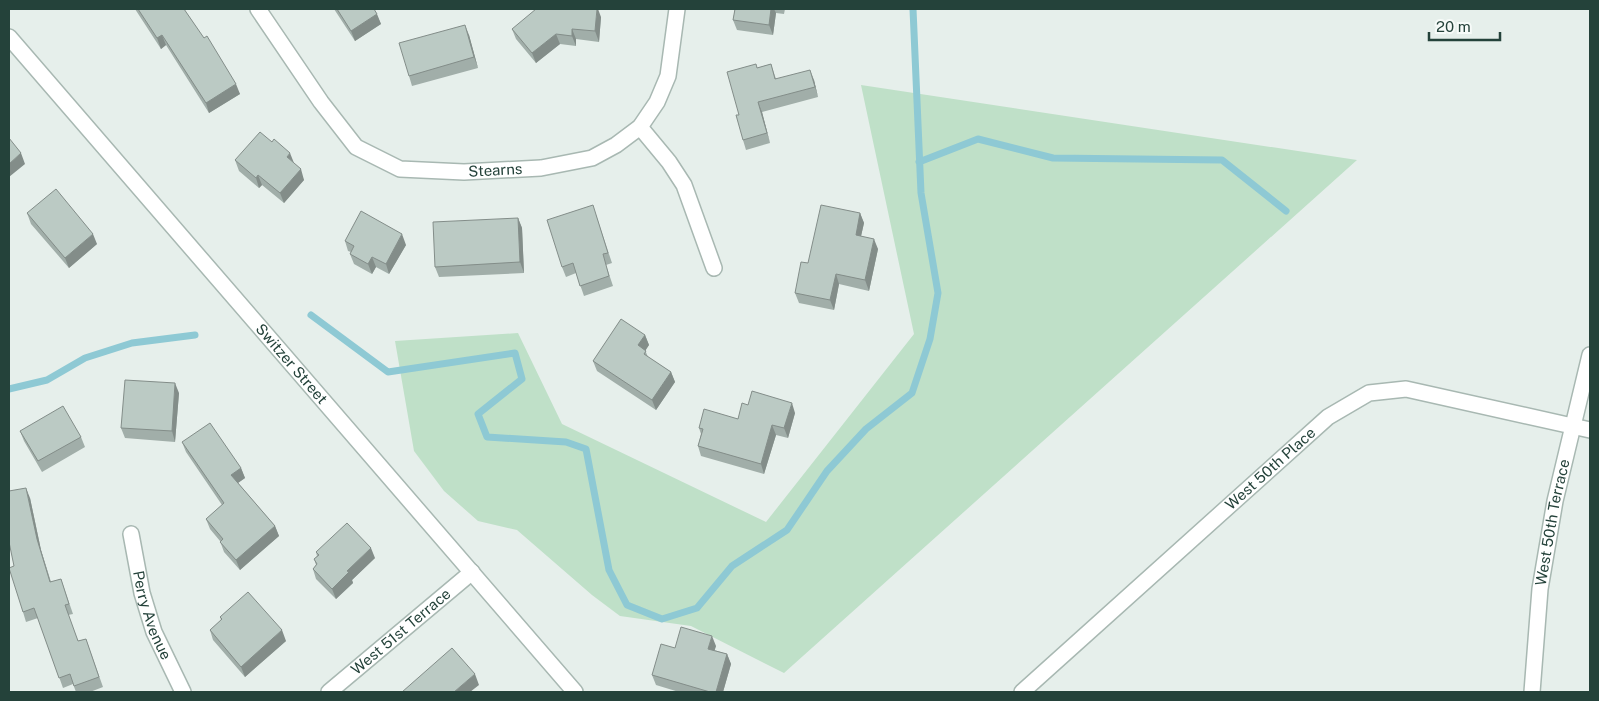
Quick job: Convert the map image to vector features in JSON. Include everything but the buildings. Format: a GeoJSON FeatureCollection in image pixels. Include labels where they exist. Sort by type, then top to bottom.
{"type":"FeatureCollection","features":[{"type":"Feature","properties":{"kind":"street","name":"Stearns"},"geometry":{"type":"LineString","coordinates":[[258,9],[321,102],[356,147],[400,169],[464,172],[541,168],[592,158],[616,145],[640,127],[657,102],[668,76],[677,9]]}},
{"type":"Feature","properties":{"kind":"street","name":"Switzer Street"},"geometry":{"type":"LineString","coordinates":[[9,37],[575,692]]}},
{"type":"Feature","properties":{"kind":"street"},"geometry":{"type":"LineString","coordinates":[[640,127],[669,162],[684,185],[714,268]]}},
{"type":"Feature","properties":{"kind":"street","name":"West 50th Terrace"},"geometry":{"type":"LineString","coordinates":[[1532,692],[1540,589],[1555,500],[1590,355]]}},
{"type":"Feature","properties":{"kind":"street","name":"West 50th Place"},"geometry":{"type":"LineString","coordinates":[[1022,692],[1328,417],[1369,393],[1406,389],[1590,430]]}},
{"type":"Feature","properties":{"kind":"street","name":"Perry Avenue"},"geometry":{"type":"LineString","coordinates":[[131,534],[142,593],[154,632],[183,692]]}},
{"type":"Feature","properties":{"kind":"street","name":"West 51st Terrace"},"geometry":{"type":"LineString","coordinates":[[330,692],[472,572]]}},
{"type":"Feature","properties":{"kind":"green space"},"geometry":{"type":"Polygon","coordinates":[[[861,85],[1357,160],[784,673],[691,626],[620,616],[592,595],[517,530],[478,521],[444,491],[414,451],[395,341],[518,333],[562,424],[766,522],[914,334],[861,85]]]}},
{"type":"Feature","properties":{"kind":"waterway"},"geometry":{"type":"LineString","coordinates":[[311,315],[388,372],[515,353],[522,379],[478,414],[487,437],[566,442],[586,449],[609,570],[627,605],[662,619],[697,608],[732,566],[787,530],[827,471],[866,429],[912,393],[930,339],[938,293],[921,193],[913,9]]}},
{"type":"Feature","properties":{"kind":"waterway"},"geometry":{"type":"LineString","coordinates":[[919,162],[978,139],[1053,158],[1222,160],[1286,211]]}},
{"type":"Feature","properties":{"kind":"waterway"},"geometry":{"type":"LineString","coordinates":[[9,389],[47,380],[85,358],[132,343],[195,335]]}}]}
